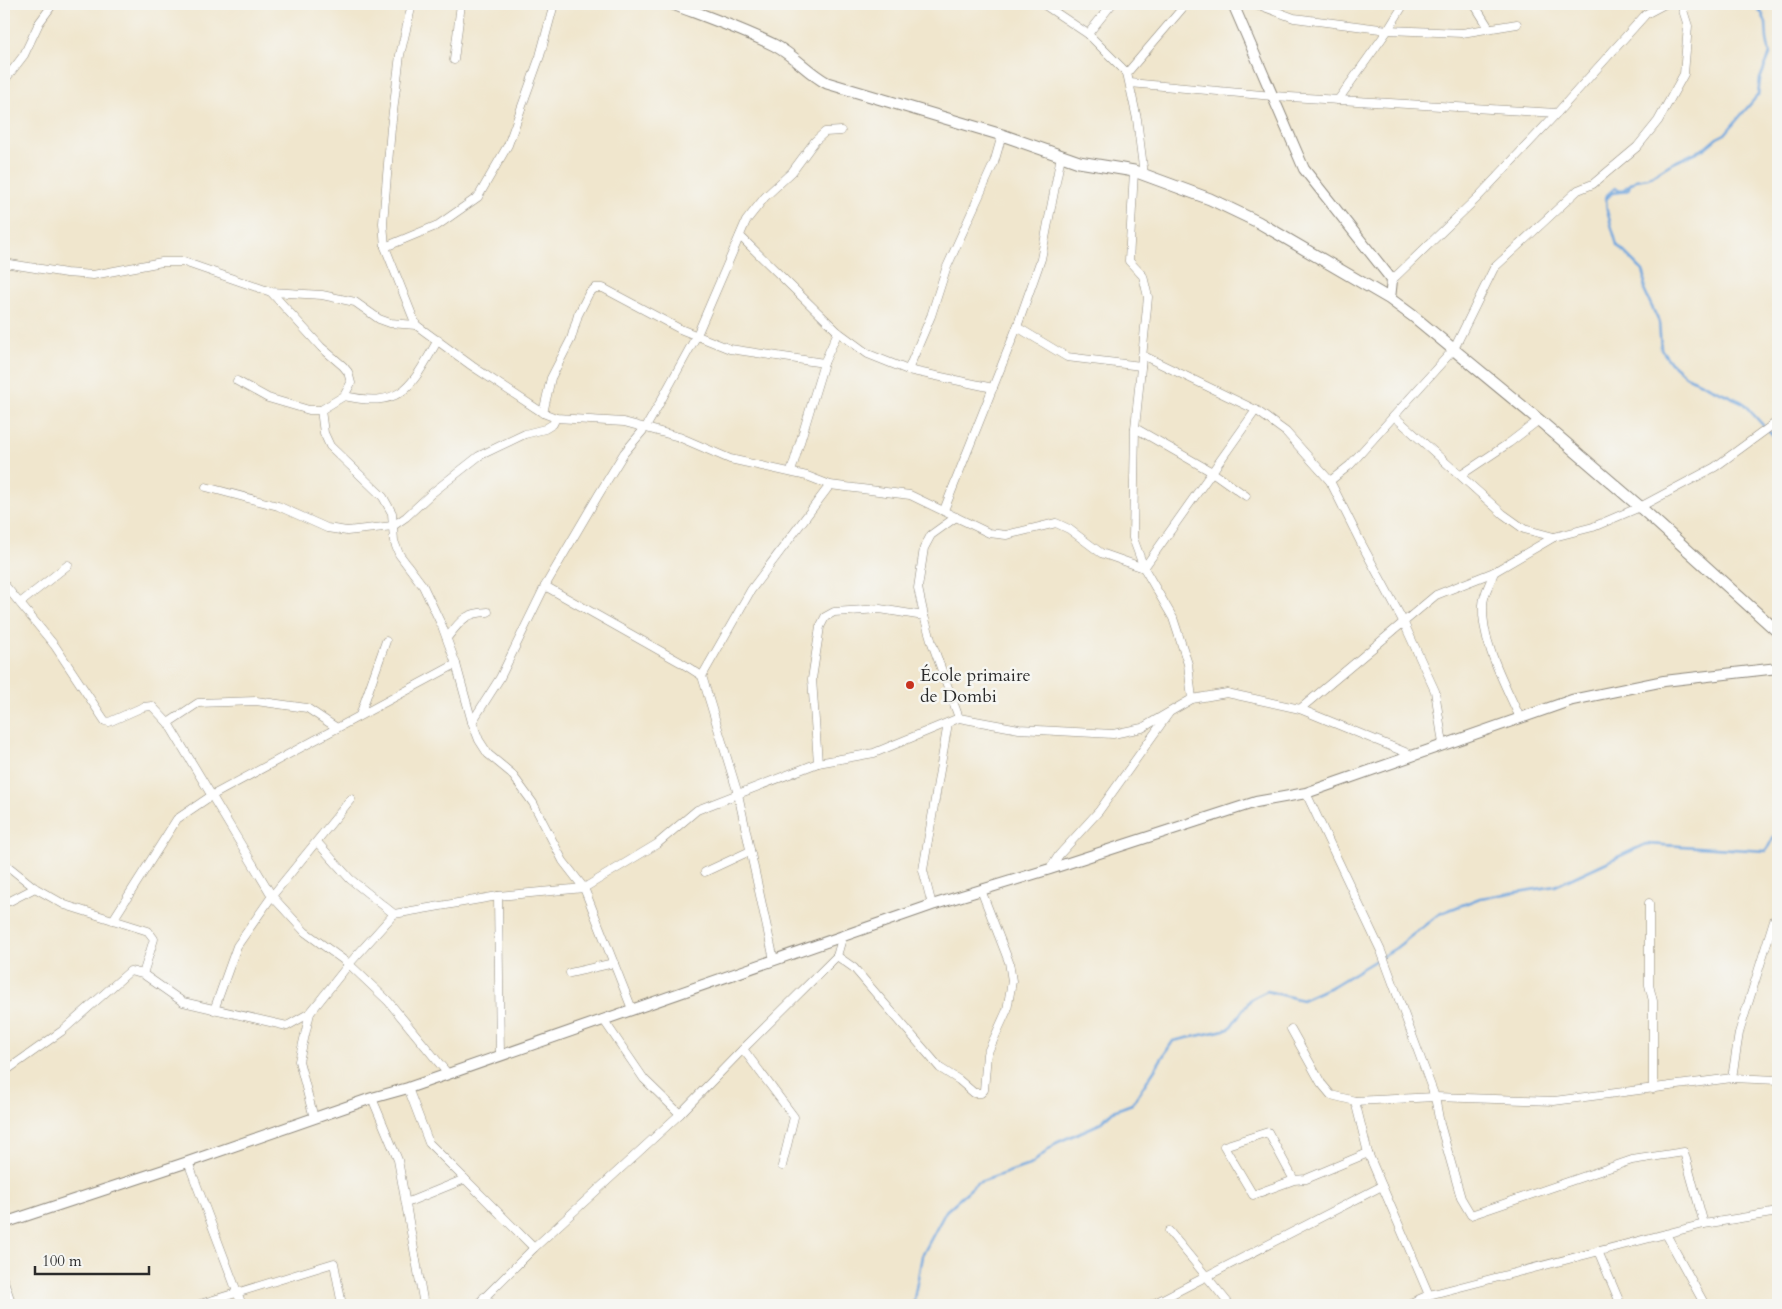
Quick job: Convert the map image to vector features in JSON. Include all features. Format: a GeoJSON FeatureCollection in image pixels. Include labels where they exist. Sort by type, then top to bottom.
{"type":"FeatureCollection","features":[{"type":"Feature","properties":{"kind":"main road"},"geometry":{"type":"LineString","coordinates":[[673,4],[775,46],[812,75],[827,84],[1002,135],[1079,162],[1139,173],[1210,199],[1258,222],[1390,299],[1454,349],[1640,507],[1778,632]]}},
{"type":"Feature","properties":{"kind":"street"},"geometry":{"type":"LineString","coordinates":[[4,81],[24,55],[39,23],[53,4]]}},
{"type":"Feature","properties":{"kind":"street"},"geometry":{"type":"LineString","coordinates":[[412,4],[400,55],[391,128],[383,223],[385,247],[416,325]]}},
{"type":"Feature","properties":{"kind":"street"},"geometry":{"type":"LineString","coordinates":[[454,60],[461,4]]}},
{"type":"Feature","properties":{"kind":"street"},"geometry":{"type":"LineString","coordinates":[[385,247],[438,225],[478,197],[508,145],[540,56],[554,4]]}},
{"type":"Feature","properties":{"kind":"street"},"geometry":{"type":"LineString","coordinates":[[1043,4],[1088,34],[1127,73],[1138,119],[1139,173],[1129,261],[1143,276],[1148,297],[1134,428],[1133,538],[1144,568],[1173,618],[1188,664],[1192,699]]}},
{"type":"Feature","properties":{"kind":"street"},"geometry":{"type":"LineString","coordinates":[[1088,34],[1112,4]]}},
{"type":"Feature","properties":{"kind":"street"},"geometry":{"type":"LineString","coordinates":[[1127,73],[1186,4]]}},
{"type":"Feature","properties":{"kind":"street"},"geometry":{"type":"LineString","coordinates":[[1233,4],[1304,168],[1392,280]]}},
{"type":"Feature","properties":{"kind":"street"},"geometry":{"type":"LineString","coordinates":[[1256,4],[1294,18],[1388,30],[1462,32],[1517,24]]}},
{"type":"Feature","properties":{"kind":"street"},"geometry":{"type":"LineString","coordinates":[[1338,100],[1388,30],[1404,4]]}},
{"type":"Feature","properties":{"kind":"street"},"geometry":{"type":"LineString","coordinates":[[1474,4],[1489,28]]}},
{"type":"Feature","properties":{"kind":"street"},"geometry":{"type":"LineString","coordinates":[[1390,299],[1392,280],[1478,197],[1557,114],[1646,14],[1665,4]]}},
{"type":"Feature","properties":{"kind":"street"},"geometry":{"type":"LineString","coordinates":[[1330,481],[1350,465],[1454,349],[1494,268],[1578,190],[1593,184],[1637,148],[1658,120],[1684,74],[1688,26],[1681,4]]}},
{"type":"Feature","properties":{"kind":"street"},"geometry":{"type":"LineString","coordinates":[[1130,83],[1273,96],[1557,114]]}},
{"type":"Feature","properties":{"kind":"street"},"geometry":{"type":"LineString","coordinates":[[472,722],[500,678],[544,586],[624,453],[646,427],[697,335],[746,221],[755,208],[792,172],[815,140],[825,132],[841,131]]}},
{"type":"Feature","properties":{"kind":"street"},"geometry":{"type":"LineString","coordinates":[[908,370],[931,316],[946,269],[994,163],[1002,135]]}},
{"type":"Feature","properties":{"kind":"street"},"geometry":{"type":"LineString","coordinates":[[944,510],[1018,327],[1041,259],[1061,156]]}},
{"type":"Feature","properties":{"kind":"street"},"geometry":{"type":"LineString","coordinates":[[740,236],[838,332],[868,354],[908,370],[993,388]]}},
{"type":"Feature","properties":{"kind":"street"},"geometry":{"type":"LineString","coordinates":[[4,263],[66,273],[94,275],[162,262],[184,262],[271,292],[322,294],[355,302],[379,319],[390,323],[416,325],[472,366],[543,412],[556,418],[624,422],[679,437],[730,459],[807,476],[830,485],[910,495],[989,532],[1006,535],[1056,523],[1069,529],[1101,553],[1144,568]]}},
{"type":"Feature","properties":{"kind":"street"},"geometry":{"type":"LineString","coordinates":[[543,412],[552,378],[571,339],[578,314],[589,293],[595,288],[603,288],[680,329],[730,348],[824,363]]}},
{"type":"Feature","properties":{"kind":"street"},"geometry":{"type":"LineString","coordinates":[[237,381],[268,398],[309,410],[322,410],[344,396],[351,383],[348,372],[321,347],[271,292]]}},
{"type":"Feature","properties":{"kind":"street"},"geometry":{"type":"LineString","coordinates":[[1018,327],[1067,357],[1141,366]]}},
{"type":"Feature","properties":{"kind":"street"},"geometry":{"type":"LineString","coordinates":[[791,472],[824,363],[838,332]]}},
{"type":"Feature","properties":{"kind":"street"},"geometry":{"type":"LineString","coordinates":[[344,396],[364,401],[383,400],[398,394],[414,380],[438,340]]}},
{"type":"Feature","properties":{"kind":"street"},"geometry":{"type":"LineString","coordinates":[[1142,355],[1256,410],[1286,432],[1330,481],[1403,621],[1435,691],[1443,744]]}},
{"type":"Feature","properties":{"kind":"street"},"geometry":{"type":"LineString","coordinates":[[322,410],[324,433],[330,446],[383,498],[392,513],[394,541],[399,554],[423,586],[447,638],[479,740],[488,754],[511,773],[533,803],[563,861],[584,888],[632,1009]]}},
{"type":"Feature","properties":{"kind":"street"},"geometry":{"type":"LineString","coordinates":[[1144,568],[1256,410]]}},
{"type":"Feature","properties":{"kind":"street"},"geometry":{"type":"LineString","coordinates":[[1394,416],[1503,514],[1524,529],[1554,537]]}},
{"type":"Feature","properties":{"kind":"street"},"geometry":{"type":"LineString","coordinates":[[206,487],[278,506],[327,528],[347,531],[393,526],[479,456],[525,434],[545,429],[553,424],[556,418]]}},
{"type":"Feature","properties":{"kind":"street"},"geometry":{"type":"LineString","coordinates":[[1461,475],[1509,443],[1539,420]]}},
{"type":"Feature","properties":{"kind":"street"},"geometry":{"type":"LineString","coordinates":[[1300,708],[1436,595],[1494,572],[1554,537],[1593,527],[1640,507],[1715,467],[1778,421]]}},
{"type":"Feature","properties":{"kind":"street"},"geometry":{"type":"LineString","coordinates":[[1134,428],[1212,472],[1246,496]]}},
{"type":"Feature","properties":{"kind":"street"},"geometry":{"type":"LineString","coordinates":[[702,676],[751,590],[830,485]]}},
{"type":"Feature","properties":{"kind":"street"},"geometry":{"type":"LineString","coordinates":[[956,517],[931,535],[924,548],[918,588],[932,643],[959,718]]}},
{"type":"Feature","properties":{"kind":"street"},"geometry":{"type":"LineString","coordinates":[[20,604],[68,566]]}},
{"type":"Feature","properties":{"kind":"street"},"geometry":{"type":"LineString","coordinates":[[1494,572],[1483,602],[1483,619],[1491,653],[1520,718]]}},
{"type":"Feature","properties":{"kind":"street"},"geometry":{"type":"LineString","coordinates":[[4,584],[55,646],[105,721],[109,722],[143,707],[152,706],[168,723],[272,896],[305,932],[349,964],[388,1001],[448,1074]]}},
{"type":"Feature","properties":{"kind":"street"},"geometry":{"type":"LineString","coordinates":[[544,586],[702,676],[738,794],[774,960]]}},
{"type":"Feature","properties":{"kind":"street"},"geometry":{"type":"LineString","coordinates":[[818,763],[812,679],[820,627],[825,617],[834,612],[880,609],[924,616]]}},
{"type":"Feature","properties":{"kind":"street"},"geometry":{"type":"LineString","coordinates":[[447,638],[462,619],[473,612],[488,612]]}},
{"type":"Feature","properties":{"kind":"street"},"geometry":{"type":"LineString","coordinates":[[360,715],[386,642]]}},
{"type":"Feature","properties":{"kind":"street"},"geometry":{"type":"LineString","coordinates":[[113,920],[177,818],[211,796],[456,664]]}},
{"type":"Feature","properties":{"kind":"street"},"geometry":{"type":"LineString","coordinates":[[4,1223],[372,1098],[408,1088],[932,905],[1050,870],[1130,842],[1256,802],[1306,793],[1572,700],[1664,681],[1778,668]]}},
{"type":"Feature","properties":{"kind":"street"},"geometry":{"type":"LineString","coordinates":[[4,1072],[62,1031],[130,972],[143,974],[183,1002],[287,1026],[310,1013],[349,964],[394,914],[498,896],[584,888],[657,844],[697,810],[818,763],[874,753],[959,718],[1019,729],[1113,734],[1142,728],[1192,699],[1227,692],[1300,708],[1412,755]]}},
{"type":"Feature","properties":{"kind":"street"},"geometry":{"type":"LineString","coordinates":[[168,723],[198,703],[256,701],[307,708],[337,728]]}},
{"type":"Feature","properties":{"kind":"street"},"geometry":{"type":"LineString","coordinates":[[1050,870],[1059,855],[1099,811],[1170,711]]}},
{"type":"Feature","properties":{"kind":"street"},"geometry":{"type":"LineString","coordinates":[[932,905],[922,870],[948,723]]}},
{"type":"Feature","properties":{"kind":"street"},"geometry":{"type":"LineString","coordinates":[[1306,793],[1381,951],[1435,1097],[1440,1124],[1461,1198],[1471,1215],[1632,1160],[1684,1152],[1704,1224]]}},
{"type":"Feature","properties":{"kind":"street"},"geometry":{"type":"LineString","coordinates":[[214,1010],[237,946],[272,896],[351,799]]}},
{"type":"Feature","properties":{"kind":"street"},"geometry":{"type":"LineString","coordinates":[[317,842],[350,879],[394,914]]}},
{"type":"Feature","properties":{"kind":"street"},"geometry":{"type":"LineString","coordinates":[[704,872],[750,851]]}},
{"type":"Feature","properties":{"kind":"street"},"geometry":{"type":"LineString","coordinates":[[4,863],[35,888],[65,905],[148,931],[154,939],[143,974]]}},
{"type":"Feature","properties":{"kind":"street"},"geometry":{"type":"LineString","coordinates":[[4,902],[10,901],[35,888]]}},
{"type":"Feature","properties":{"kind":"street"},"geometry":{"type":"LineString","coordinates":[[837,956],[854,968],[940,1068],[959,1080],[974,1094],[981,1094],[984,1090],[987,1054],[1007,1010],[1012,981],[1009,962],[980,890]]}},
{"type":"Feature","properties":{"kind":"street"},"geometry":{"type":"LineString","coordinates":[[498,896],[500,1056]]}},
{"type":"Feature","properties":{"kind":"street"},"geometry":{"type":"LineString","coordinates":[[1649,903],[1650,985],[1653,1001],[1653,1089]]}},
{"type":"Feature","properties":{"kind":"street"},"geometry":{"type":"LineString","coordinates":[[1732,1078],[1739,1032],[1774,920]]}},
{"type":"Feature","properties":{"kind":"street"},"geometry":{"type":"LineString","coordinates":[[477,1305],[534,1248],[680,1114],[837,956],[843,936]]}},
{"type":"Feature","properties":{"kind":"street"},"geometry":{"type":"LineString","coordinates":[[570,973],[614,963]]}},
{"type":"Feature","properties":{"kind":"street"},"geometry":{"type":"LineString","coordinates":[[310,1013],[299,1061],[314,1118]]}},
{"type":"Feature","properties":{"kind":"street"},"geometry":{"type":"LineString","coordinates":[[603,1019],[644,1079],[680,1114]]}},
{"type":"Feature","properties":{"kind":"street"},"geometry":{"type":"LineString","coordinates":[[1290,1029],[1320,1083],[1331,1095],[1355,1101],[1435,1097],[1554,1101],[1732,1078],[1778,1080]]}},
{"type":"Feature","properties":{"kind":"street"},"geometry":{"type":"LineString","coordinates":[[743,1050],[794,1117],[782,1166]]}},
{"type":"Feature","properties":{"kind":"street"},"geometry":{"type":"LineString","coordinates":[[408,1088],[429,1143],[534,1248]]}},
{"type":"Feature","properties":{"kind":"street"},"geometry":{"type":"LineString","coordinates":[[372,1098],[398,1160],[424,1305]]}},
{"type":"Feature","properties":{"kind":"street"},"geometry":{"type":"LineString","coordinates":[[1355,1101],[1368,1153],[1430,1295]]}},
{"type":"Feature","properties":{"kind":"street"},"geometry":{"type":"LineString","coordinates":[[1294,1180],[1268,1132],[1224,1146],[1253,1195],[1294,1180],[1306,1179],[1368,1153]]}},
{"type":"Feature","properties":{"kind":"street"},"geometry":{"type":"LineString","coordinates":[[188,1162],[242,1305]]}},
{"type":"Feature","properties":{"kind":"street"},"geometry":{"type":"LineString","coordinates":[[406,1203],[465,1179]]}},
{"type":"Feature","properties":{"kind":"street"},"geometry":{"type":"LineString","coordinates":[[1153,1305],[1382,1186]]}},
{"type":"Feature","properties":{"kind":"street"},"geometry":{"type":"LineString","coordinates":[[1406,1305],[1430,1295],[1704,1224],[1778,1212]]}},
{"type":"Feature","properties":{"kind":"street"},"geometry":{"type":"LineString","coordinates":[[1169,1231],[1230,1305]]}},
{"type":"Feature","properties":{"kind":"street"},"geometry":{"type":"LineString","coordinates":[[1666,1234],[1705,1305]]}},
{"type":"Feature","properties":{"kind":"street"},"geometry":{"type":"LineString","coordinates":[[1598,1252],[1621,1305]]}},
{"type":"Feature","properties":{"kind":"street"},"geometry":{"type":"LineString","coordinates":[[197,1305],[334,1262],[342,1305]]}},
{"type":"Feature","properties":{"kind":"street"},"geometry":{"type":"LineString","coordinates":[[4,1280],[12,1305]]}},
{"type":"Feature","properties":{"kind":"street"},"geometry":{"type":"LineString","coordinates":[[484,1297],[493,1305]]}},
{"type":"Feature","properties":{"kind":"waterway"},"geometry":{"type":"LineString","coordinates":[[1753,4],[1762,13],[1766,23],[1770,54],[1760,79],[1758,95],[1725,134],[1705,148],[1669,165],[1648,178],[1636,180],[1620,192],[1612,193],[1606,199],[1607,211],[1617,245],[1643,271],[1645,277],[1644,290],[1659,322],[1661,349],[1671,363],[1686,376],[1742,402],[1771,434],[1778,437]]}},
{"type":"Feature","properties":{"kind":"waterway"},"geometry":{"type":"LineString","coordinates":[[1757,4],[1760,9]]}},
{"type":"Feature","properties":{"kind":"waterway"},"geometry":{"type":"LineString","coordinates":[[1606,199],[1607,195],[1615,188],[1622,192],[1628,190],[1630,185]]}},
{"type":"Feature","properties":{"kind":"waterway"},"geometry":{"type":"LineString","coordinates":[[913,1305],[922,1256],[946,1211],[977,1183],[1032,1164],[1056,1143],[1099,1124],[1113,1111],[1132,1104],[1173,1041],[1229,1029],[1251,999],[1267,991],[1302,1000],[1333,986],[1396,948],[1439,914],[1480,898],[1555,886],[1646,844],[1766,851],[1774,836],[1778,834]]}},
{"type":"Feature","properties":{"kind":"place","name":"École primaire de Dombi"},"geometry":{"type":"Point","coordinates":[910,685]}}]}
